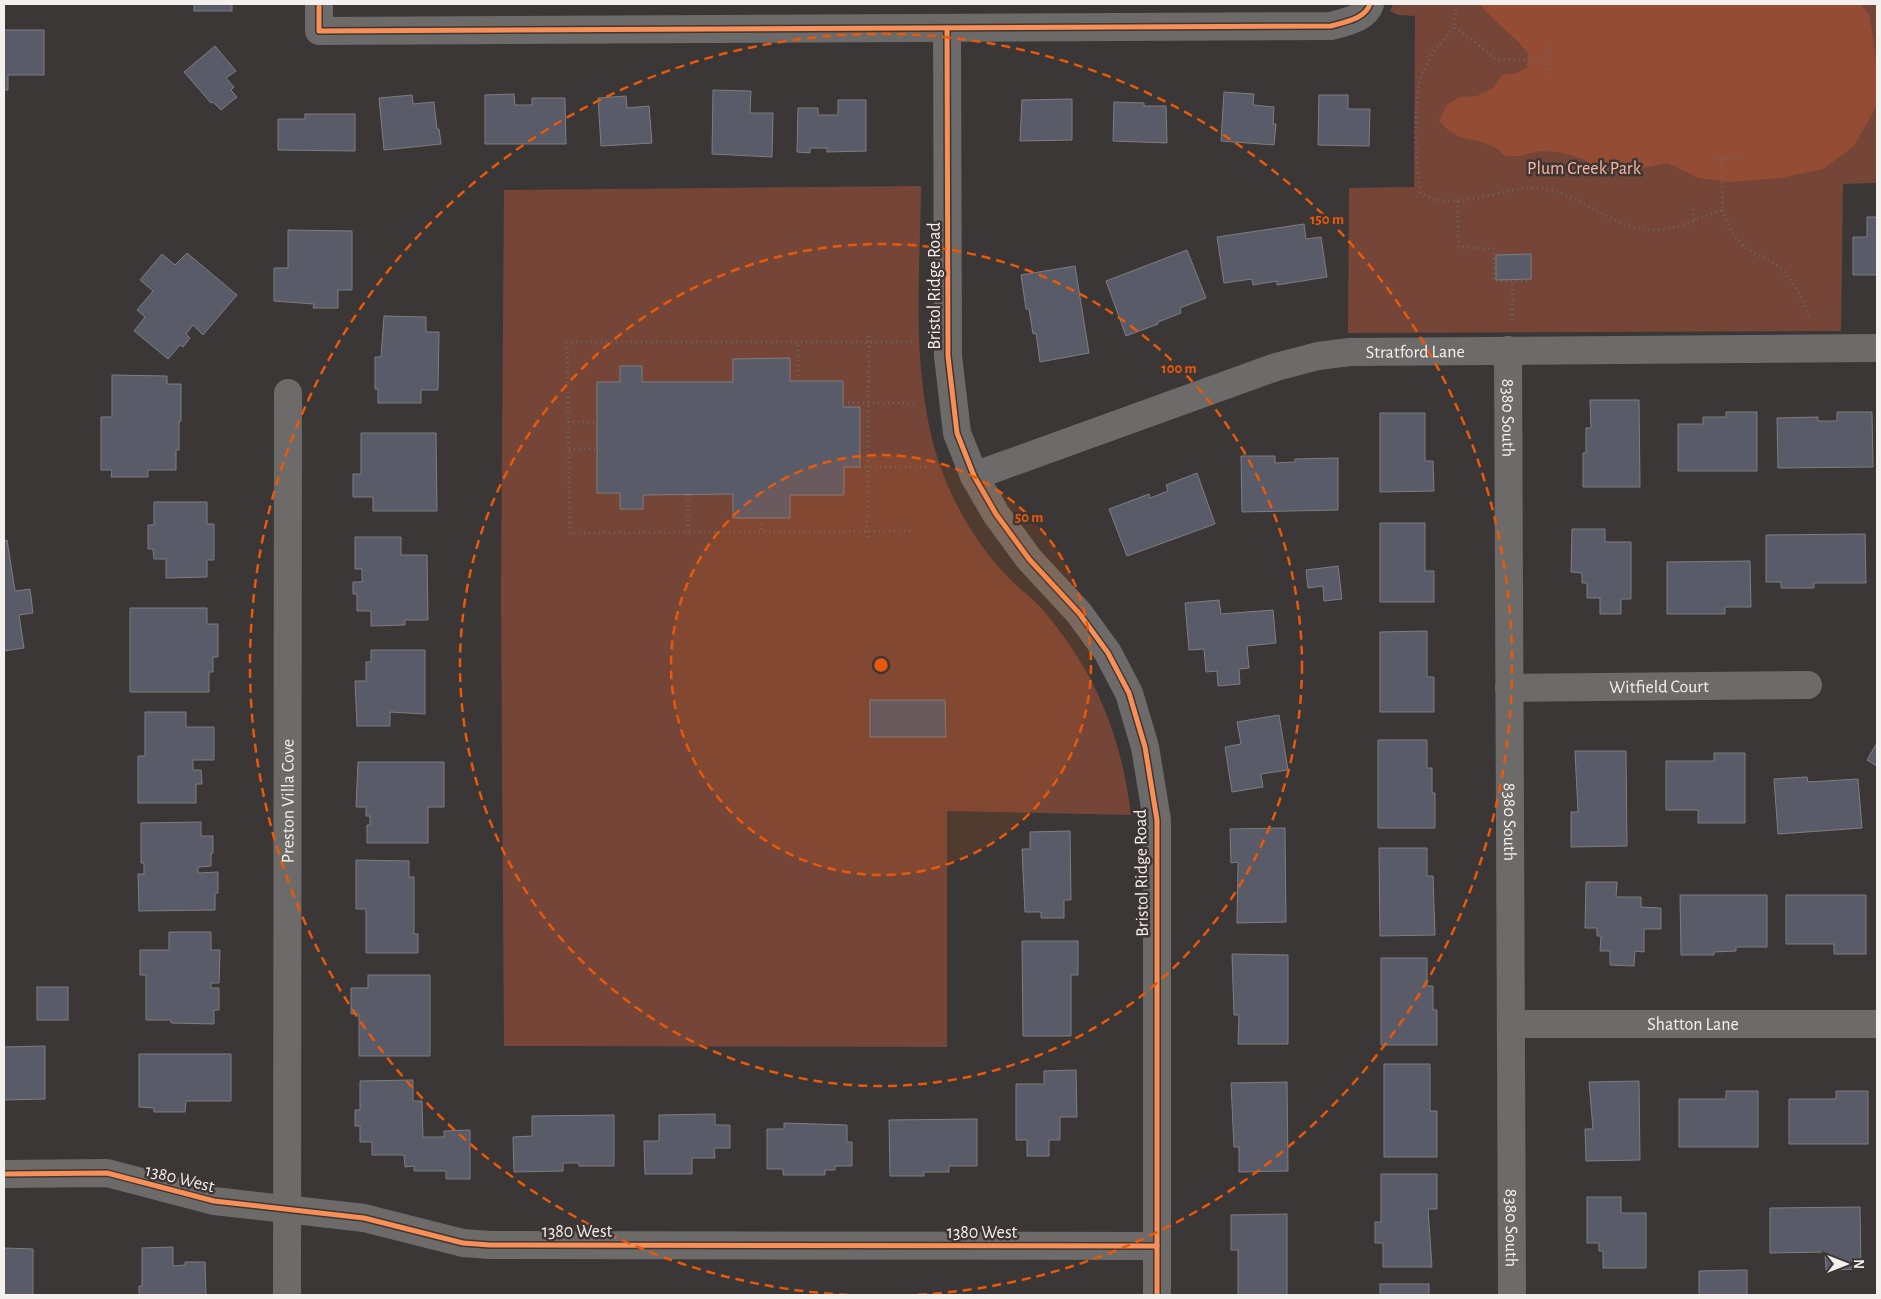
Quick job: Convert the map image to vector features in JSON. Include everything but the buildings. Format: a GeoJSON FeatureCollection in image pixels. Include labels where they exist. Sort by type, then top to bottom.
{"type":"FeatureCollection","features":[{"type":"Feature","properties":{"kind":"street"},"geometry":{"type":"LineString","coordinates":[[319,4],[319,31],[1332,26],[1352,21],[1370,6]]}},
{"type":"Feature","properties":{"kind":"street","name":"Bristol Ridge Road"},"geometry":{"type":"LineString","coordinates":[[947,28],[948,356],[956,433],[974,476],[996,514],[1024,552],[1080,613],[1108,654],[1129,693],[1145,746],[1157,820],[1157,1295]]}},
{"type":"Feature","properties":{"kind":"street","name":"Stratford Lane"},"geometry":{"type":"LineString","coordinates":[[974,476],[1276,367],[1318,356],[1350,352],[1877,348]]}},
{"type":"Feature","properties":{"kind":"street","name":"8380 South"},"geometry":{"type":"LineString","coordinates":[[1508,350],[1512,1295]]}},
{"type":"Feature","properties":{"kind":"street","name":"Preston Villa Cove"},"geometry":{"type":"LineString","coordinates":[[287,1295],[288,393]]}},
{"type":"Feature","properties":{"kind":"street","name":"Witfield Court"},"geometry":{"type":"LineString","coordinates":[[1509,688],[1808,685]]}},
{"type":"Feature","properties":{"kind":"street","name":"Shatton Lane"},"geometry":{"type":"LineString","coordinates":[[1510,1024],[1877,1024]]}},
{"type":"Feature","properties":{"kind":"street","name":"1380 West"},"geometry":{"type":"LineString","coordinates":[[4,1174],[107,1173],[214,1201],[364,1218],[463,1242],[490,1245],[1157,1246]]}},
{"type":"Feature","properties":{"kind":"path"},"geometry":{"type":"LineString","coordinates":[[1455,4],[1456,14],[1453,27],[1424,69],[1418,86],[1417,174],[1421,193],[1431,200],[1457,201],[1530,188],[1569,196],[1634,228],[1654,230],[1671,228],[1723,210]]}},
{"type":"Feature","properties":{"kind":"path"},"geometry":{"type":"LineString","coordinates":[[1453,27],[1476,42],[1495,60],[1549,60]]}},
{"type":"Feature","properties":{"kind":"path"},"geometry":{"type":"LineString","coordinates":[[1549,44],[1549,76]]}},
{"type":"Feature","properties":{"kind":"path"},"geometry":{"type":"LineString","coordinates":[[1721,158],[1723,210],[1727,223],[1736,239],[1750,251],[1778,266],[1789,278],[1809,316]]}},
{"type":"Feature","properties":{"kind":"path"},"geometry":{"type":"LineString","coordinates":[[1707,160],[1738,158]]}},
{"type":"Feature","properties":{"kind":"path"},"geometry":{"type":"LineString","coordinates":[[1457,201],[1459,246],[1494,249],[1494,281],[1530,281]]}},
{"type":"Feature","properties":{"kind":"path"},"geometry":{"type":"LineString","coordinates":[[1692,209],[1695,220]]}},
{"type":"Feature","properties":{"kind":"path"},"geometry":{"type":"LineString","coordinates":[[1512,320],[1513,281]]}},
{"type":"Feature","properties":{"kind":"path"},"geometry":{"type":"LineString","coordinates":[[867,537],[869,334]]}},
{"type":"Feature","properties":{"kind":"path"},"geometry":{"type":"LineString","coordinates":[[912,342],[567,342],[568,449],[570,533],[914,530]]}},
{"type":"Feature","properties":{"kind":"path"},"geometry":{"type":"LineString","coordinates":[[798,342],[798,381]]}},
{"type":"Feature","properties":{"kind":"path"},"geometry":{"type":"LineString","coordinates":[[843,403],[914,403]]}},
{"type":"Feature","properties":{"kind":"path"},"geometry":{"type":"LineString","coordinates":[[568,422],[598,422]]}},
{"type":"Feature","properties":{"kind":"path"},"geometry":{"type":"LineString","coordinates":[[568,449],[598,449]]}},
{"type":"Feature","properties":{"kind":"path"},"geometry":{"type":"LineString","coordinates":[[860,468],[930,467]]}},
{"type":"Feature","properties":{"kind":"path"},"geometry":{"type":"LineString","coordinates":[[688,495],[688,532]]}},
{"type":"Feature","properties":{"kind":"path"},"geometry":{"type":"LineString","coordinates":[[761,518],[761,532]]}},
{"type":"Feature","properties":{"kind":"green space","name":"Plum Creek Park"},"geometry":{"type":"Polygon","coordinates":[[[1393,4],[1877,4],[1877,183],[1843,184],[1841,331],[1348,333],[1349,188],[1414,187],[1415,16],[1398,15],[1390,11],[1393,4]]]}},
{"type":"Feature","properties":{"kind":"green space"},"geometry":{"type":"Polygon","coordinates":[[[921,186],[919,309],[923,392],[931,432],[942,471],[959,509],[982,546],[1014,583],[1043,610],[1078,657],[1103,706],[1113,731],[1127,786],[1131,815],[947,811],[947,1047],[504,1046],[501,596],[504,190],[921,186]]]}},
{"type":"Feature","properties":{"kind":"shaded area"},"geometry":{"type":"Polygon","coordinates":[[[1480,4],[1861,4],[1870,17],[1877,68],[1876,107],[1854,146],[1823,169],[1780,178],[1729,182],[1698,178],[1668,163],[1618,172],[1600,169],[1583,159],[1559,152],[1538,151],[1520,156],[1505,156],[1496,148],[1479,141],[1462,138],[1448,130],[1439,121],[1447,105],[1459,97],[1477,96],[1493,88],[1502,75],[1517,73],[1527,68],[1528,53],[1480,4]]]}},
{"type":"Feature","properties":{"kind":"cycle path"},"geometry":{"type":"LineString","coordinates":[[319,4],[319,31],[1331,26],[1359,16],[1364,13],[1370,4]]}},
{"type":"Feature","properties":{"kind":"cycle path"},"geometry":{"type":"LineString","coordinates":[[947,28],[948,356],[957,433],[974,476],[996,514],[1029,559],[1079,613],[1108,653],[1129,693],[1145,747],[1157,820],[1157,1295]]}},
{"type":"Feature","properties":{"kind":"cycle path"},"geometry":{"type":"LineString","coordinates":[[4,1174],[107,1173],[214,1201],[364,1218],[463,1243],[490,1245],[1157,1246]]}}]}
